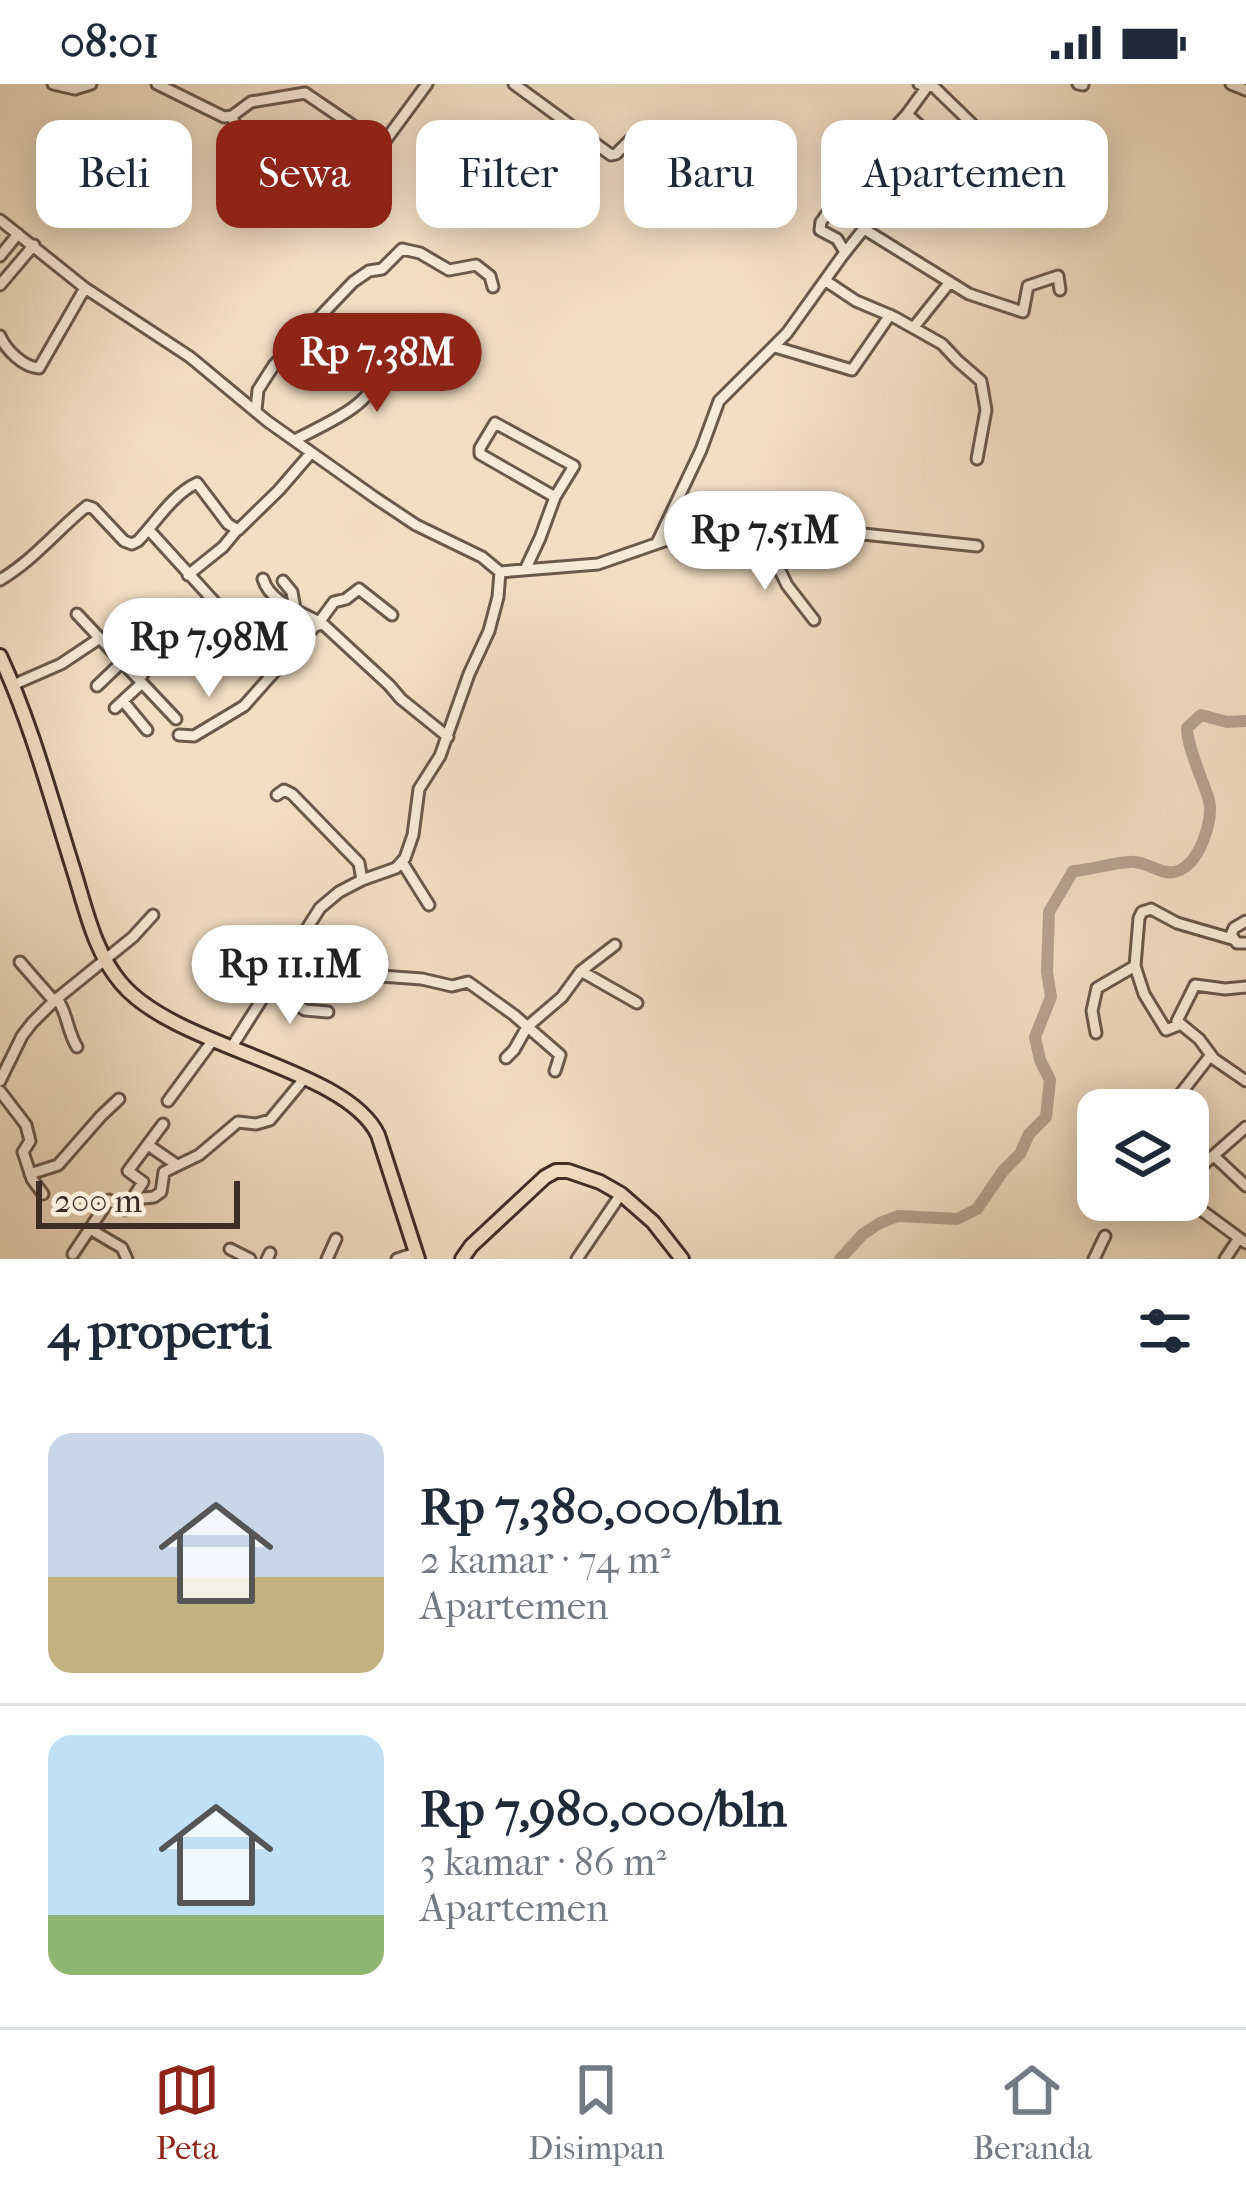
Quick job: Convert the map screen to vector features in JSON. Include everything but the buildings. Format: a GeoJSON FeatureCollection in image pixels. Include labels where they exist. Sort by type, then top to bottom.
{"type":"FeatureCollection","features":[{"type":"Feature","properties":{"kind":"main road"},"geometry":{"type":"LineString","coordinates":[[0,656],[14,685],[105,961],[130,993],[172,1020],[347,1101],[372,1123],[417,1256]]}},
{"type":"Feature","properties":{"kind":"main road"},"geometry":{"type":"LineString","coordinates":[[462,1259],[551,1173],[568,1171],[620,1194],[653,1222],[682,1259]]}},
{"type":"Feature","properties":{"kind":"street"},"geometry":{"type":"LineString","coordinates":[[53,84],[75,88],[91,84]]}},
{"type":"Feature","properties":{"kind":"street"},"geometry":{"type":"LineString","coordinates":[[158,84],[224,117],[251,102],[305,93],[377,143],[383,143],[427,84]]}},
{"type":"Feature","properties":{"kind":"street"},"geometry":{"type":"LineString","coordinates":[[514,84],[611,155],[624,146]]}},
{"type":"Feature","properties":{"kind":"street"},"geometry":{"type":"LineString","coordinates":[[919,84],[939,90],[968,120]]}},
{"type":"Feature","properties":{"kind":"street"},"geometry":{"type":"LineString","coordinates":[[1232,84],[1246,90]]}},
{"type":"Feature","properties":{"kind":"street"},"geometry":{"type":"LineString","coordinates":[[845,252],[836,239],[820,230],[821,222],[928,85]]}},
{"type":"Feature","properties":{"kind":"street"},"geometry":{"type":"LineString","coordinates":[[907,114],[913,120]]}},
{"type":"Feature","properties":{"kind":"street"},"geometry":{"type":"LineString","coordinates":[[232,116],[234,120]]}},
{"type":"Feature","properties":{"kind":"street"},"geometry":{"type":"LineString","coordinates":[[0,220],[85,288],[190,357],[310,452],[416,525],[482,557],[500,572],[598,564],[657,543],[698,536],[844,532],[977,546]]}},
{"type":"Feature","properties":{"kind":"street"},"geometry":{"type":"LineString","coordinates":[[657,543],[719,401],[775,347],[864,230],[985,301],[1023,312],[1028,286],[1058,276],[1060,290]]}},
{"type":"Feature","properties":{"kind":"street"},"geometry":{"type":"LineString","coordinates":[[0,256],[18,234]]}},
{"type":"Feature","properties":{"kind":"street"},"geometry":{"type":"LineString","coordinates":[[0,285],[34,245]]}},
{"type":"Feature","properties":{"kind":"street"},"geometry":{"type":"LineString","coordinates":[[256,410],[258,390],[274,365],[353,282],[382,268],[402,249],[449,270],[476,265],[490,275],[494,287]]}},
{"type":"Feature","properties":{"kind":"street"},"geometry":{"type":"LineString","coordinates":[[826,280],[856,301],[942,344],[981,381],[986,410],[977,459]]}},
{"type":"Feature","properties":{"kind":"street"},"geometry":{"type":"LineString","coordinates":[[914,327],[950,282]]}},
{"type":"Feature","properties":{"kind":"street"},"geometry":{"type":"LineString","coordinates":[[0,336],[6,348],[38,368],[85,288]]}},
{"type":"Feature","properties":{"kind":"street"},"geometry":{"type":"LineString","coordinates":[[775,347],[852,370],[890,315]]}},
{"type":"Feature","properties":{"kind":"street"},"geometry":{"type":"LineString","coordinates":[[295,440],[346,413],[373,389],[376,377],[361,359]]}},
{"type":"Feature","properties":{"kind":"street"},"geometry":{"type":"LineString","coordinates":[[525,570],[573,464],[495,423],[480,454],[555,497]]}},
{"type":"Feature","properties":{"kind":"street"},"geometry":{"type":"LineString","coordinates":[[188,575],[223,547],[310,452]]}},
{"type":"Feature","properties":{"kind":"street"},"geometry":{"type":"LineString","coordinates":[[0,580],[51,542],[87,506],[129,544],[135,543],[178,496],[197,484],[238,530]]}},
{"type":"Feature","properties":{"kind":"street"},"geometry":{"type":"LineString","coordinates":[[149,530],[241,630],[282,666]]}},
{"type":"Feature","properties":{"kind":"street"},"geometry":{"type":"LineString","coordinates":[[764,536],[787,585],[814,620]]}},
{"type":"Feature","properties":{"kind":"street"},"geometry":{"type":"LineString","coordinates":[[231,1048],[320,908],[333,896],[402,862],[413,836],[419,789],[440,756],[489,632],[500,572]]}},
{"type":"Feature","properties":{"kind":"street"},"geometry":{"type":"LineString","coordinates":[[263,579],[270,593],[327,626],[400,699],[448,737]]}},
{"type":"Feature","properties":{"kind":"street"},"geometry":{"type":"LineString","coordinates":[[283,580],[296,609]]}},
{"type":"Feature","properties":{"kind":"street"},"geometry":{"type":"LineString","coordinates":[[179,735],[194,736],[237,712],[334,602],[359,589],[392,615]]}},
{"type":"Feature","properties":{"kind":"street"},"geometry":{"type":"LineString","coordinates":[[77,614],[176,719]]}},
{"type":"Feature","properties":{"kind":"street"},"geometry":{"type":"LineString","coordinates":[[147,730],[119,705],[141,681],[182,615],[209,633]]}},
{"type":"Feature","properties":{"kind":"street"},"geometry":{"type":"LineString","coordinates":[[14,685],[61,664],[100,638]]}},
{"type":"Feature","properties":{"kind":"street"},"geometry":{"type":"LineString","coordinates":[[97,686],[122,662]]}},
{"type":"Feature","properties":{"kind":"street"},"geometry":{"type":"LineString","coordinates":[[277,795],[284,790],[292,794],[359,863],[362,880]]}},
{"type":"Feature","properties":{"kind":"street"},"geometry":{"type":"LineString","coordinates":[[402,862],[429,905]]}},
{"type":"Feature","properties":{"kind":"street"},"geometry":{"type":"LineString","coordinates":[[1179,1025],[1170,1030],[1162,1027],[1144,994],[1135,966],[1142,912],[1151,909],[1177,923],[1246,943]]}},
{"type":"Feature","properties":{"kind":"street"},"geometry":{"type":"LineString","coordinates":[[1,1075],[26,1030],[153,915]]}},
{"type":"Feature","properties":{"kind":"street"},"geometry":{"type":"LineString","coordinates":[[1232,939],[1234,928],[1246,922]]}},
{"type":"Feature","properties":{"kind":"street"},"geometry":{"type":"LineString","coordinates":[[299,942],[342,952],[381,976],[452,986],[468,982],[560,1054],[555,1071]]}},
{"type":"Feature","properties":{"kind":"street"},"geometry":{"type":"LineString","coordinates":[[506,1058],[527,1027],[562,997],[581,971],[614,945]]}},
{"type":"Feature","properties":{"kind":"street"},"geometry":{"type":"LineString","coordinates":[[20,962],[62,1005],[66,1027],[77,1047]]}},
{"type":"Feature","properties":{"kind":"street"},"geometry":{"type":"LineString","coordinates":[[1096,1033],[1092,1011],[1097,988],[1135,966]]}},
{"type":"Feature","properties":{"kind":"street"},"geometry":{"type":"LineString","coordinates":[[581,971],[637,1003]]}},
{"type":"Feature","properties":{"kind":"street"},"geometry":{"type":"LineString","coordinates":[[1246,987],[1195,985],[1177,1021],[1210,1056],[1246,1082]]}},
{"type":"Feature","properties":{"kind":"street"},"geometry":{"type":"LineString","coordinates":[[271,986],[304,1010],[328,1012]]}},
{"type":"Feature","properties":{"kind":"street"},"geometry":{"type":"LineString","coordinates":[[168,1101],[213,1040]]}},
{"type":"Feature","properties":{"kind":"street"},"geometry":{"type":"LineString","coordinates":[[1184,1089],[1210,1056]]}},
{"type":"Feature","properties":{"kind":"street"},"geometry":{"type":"LineString","coordinates":[[133,1199],[161,1192],[163,1175],[199,1155],[238,1122],[270,1120],[304,1079]]}},
{"type":"Feature","properties":{"kind":"street"},"geometry":{"type":"LineString","coordinates":[[0,1091],[30,1135],[22,1152],[43,1194]]}},
{"type":"Feature","properties":{"kind":"street"},"geometry":{"type":"LineString","coordinates":[[30,1174],[58,1165],[119,1100]]}},
{"type":"Feature","properties":{"kind":"street"},"geometry":{"type":"LineString","coordinates":[[128,1171],[163,1124]]}},
{"type":"Feature","properties":{"kind":"street"},"geometry":{"type":"LineString","coordinates":[[1209,1160],[1246,1127]]}},
{"type":"Feature","properties":{"kind":"street"},"geometry":{"type":"LineString","coordinates":[[148,1145],[177,1165]]}},
{"type":"Feature","properties":{"kind":"street"},"geometry":{"type":"LineString","coordinates":[[1214,1156],[1246,1186]]}},
{"type":"Feature","properties":{"kind":"street"},"geometry":{"type":"LineString","coordinates":[[96,1192],[131,1213],[143,1182],[116,1164]]}},
{"type":"Feature","properties":{"kind":"street"},"geometry":{"type":"LineString","coordinates":[[577,1259],[620,1194]]}},
{"type":"Feature","properties":{"kind":"street"},"geometry":{"type":"LineString","coordinates":[[73,1254],[109,1200]]}},
{"type":"Feature","properties":{"kind":"street"},"geometry":{"type":"LineString","coordinates":[[1209,1216],[1240,1238]]}},
{"type":"Feature","properties":{"kind":"street"},"geometry":{"type":"LineString","coordinates":[[1225,1259],[1246,1222]]}},
{"type":"Feature","properties":{"kind":"street"},"geometry":{"type":"LineString","coordinates":[[90,1229],[122,1248],[127,1259]]}},
{"type":"Feature","properties":{"kind":"street"},"geometry":{"type":"LineString","coordinates":[[1094,1259],[1105,1236]]}},
{"type":"Feature","properties":{"kind":"street"},"geometry":{"type":"LineString","coordinates":[[327,1259],[336,1239]]}},
{"type":"Feature","properties":{"kind":"street"},"geometry":{"type":"LineString","coordinates":[[230,1249],[250,1259]]}},
{"type":"Feature","properties":{"kind":"street"},"geometry":{"type":"LineString","coordinates":[[397,1259],[417,1256]]}},
{"type":"Feature","properties":{"kind":"waterway"},"geometry":{"type":"LineString","coordinates":[[840,1259],[863,1234],[898,1216],[957,1219],[977,1209],[1020,1154],[1029,1134],[1046,1117],[1050,1080],[1035,1037],[1051,997],[1049,912],[1073,871],[1135,862],[1174,872],[1191,862],[1207,831],[1210,809],[1187,728],[1201,715],[1246,721]]}}]}
